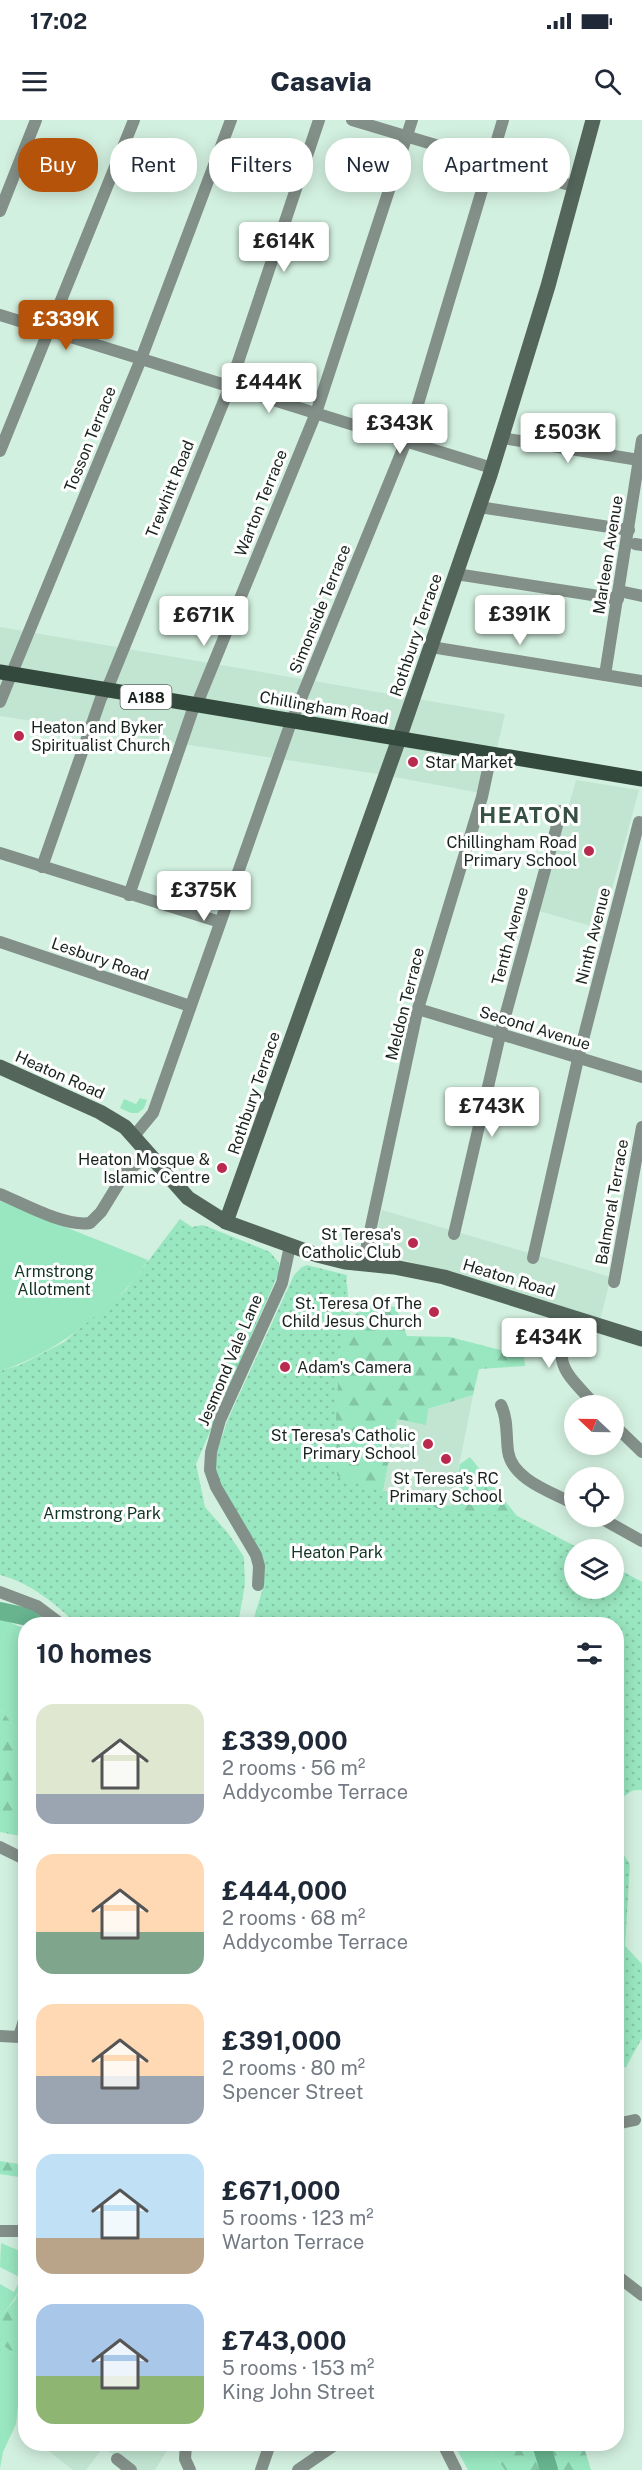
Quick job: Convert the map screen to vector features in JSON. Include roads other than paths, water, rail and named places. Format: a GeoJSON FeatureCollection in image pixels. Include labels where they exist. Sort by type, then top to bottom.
{"type":"FeatureCollection","features":[{"type":"Feature","properties":{"kind":"main road","name":"Chillingham Road"},"geometry":{"type":"LineString","coordinates":[[6,673],[642,779]]}},
{"type":"Feature","properties":{"kind":"street"},"geometry":{"type":"LineString","coordinates":[[0,211],[36,120]]}},
{"type":"Feature","properties":{"kind":"street"},"geometry":{"type":"LineString","coordinates":[[0,451],[134,120]]}},
{"type":"Feature","properties":{"kind":"street","name":"Tosson Terrace"},"geometry":{"type":"LineString","coordinates":[[0,702],[6,673],[141,359],[231,120]]}},
{"type":"Feature","properties":{"kind":"street","name":"Trewhitt Road"},"geometry":{"type":"LineString","coordinates":[[42,867],[106,689],[230,386],[319,120]]}},
{"type":"Feature","properties":{"kind":"street"},"geometry":{"type":"LineString","coordinates":[[352,120],[423,141]]}},
{"type":"Feature","properties":{"kind":"street","name":"Warton Terrace"},"geometry":{"type":"LineString","coordinates":[[129,895],[196,705],[316,413],[412,120]]}},
{"type":"Feature","properties":{"kind":"street","name":"Simonside Terrace"},"geometry":{"type":"LineString","coordinates":[[498,138],[503,120]]}},
{"type":"Feature","properties":{"kind":"street","name":"Rothbury Terrace"},"geometry":{"type":"LineString","coordinates":[[226,1222],[399,739],[502,438],[576,187],[592,120]]}},
{"type":"Feature","properties":{"kind":"street"},"geometry":{"type":"LineString","coordinates":[[570,185],[576,187]]}},
{"type":"Feature","properties":{"kind":"street","name":"Simonside Terrace"},"geometry":{"type":"LineString","coordinates":[[134,1136],[153,1113],[292,721],[407,441],[482,192]]}},
{"type":"Feature","properties":{"kind":"street"},"geometry":{"type":"LineString","coordinates":[[0,315],[492,468]]}},
{"type":"Feature","properties":{"kind":"street"},"geometry":{"type":"LineString","coordinates":[[502,438],[639,460]]}},
{"type":"Feature","properties":{"kind":"street","name":"Marleen Avenue"},"geometry":{"type":"LineString","coordinates":[[605,675],[642,440]]}},
{"type":"Feature","properties":{"kind":"street"},"geometry":{"type":"LineString","coordinates":[[479,507],[629,530]]}},
{"type":"Feature","properties":{"kind":"street"},"geometry":{"type":"LineString","coordinates":[[456,574],[618,595],[642,596]]}},
{"type":"Feature","properties":{"kind":"street"},"geometry":{"type":"LineString","coordinates":[[431,647],[642,681]]}},
{"type":"Feature","properties":{"kind":"street","name":"Meldon Terrace"},"geometry":{"type":"LineString","coordinates":[[363,1264],[418,1009],[482,797],[491,755]]}},
{"type":"Feature","properties":{"kind":"street","name":"Tenth Avenue"},"geometry":{"type":"LineString","coordinates":[[454,1234],[500,1035],[561,812]]}},
{"type":"Feature","properties":{"kind":"street","name":"Ninth Avenue"},"geometry":{"type":"LineString","coordinates":[[533,1258],[579,1059],[639,822]]}},
{"type":"Feature","properties":{"kind":"street"},"geometry":{"type":"LineString","coordinates":[[0,854],[220,922]]}},
{"type":"Feature","properties":{"kind":"street","name":"Lesbury Road"},"geometry":{"type":"LineString","coordinates":[[0,942],[190,1006]]}},
{"type":"Feature","properties":{"kind":"street","name":"Second Avenue"},"geometry":{"type":"LineString","coordinates":[[418,1009],[642,1077]]}},
{"type":"Feature","properties":{"kind":"street","name":"Heaton Road"},"geometry":{"type":"LineString","coordinates":[[0,1067],[100,1112],[125,1127],[188,1198],[226,1222],[333,1259],[394,1267],[444,1277],[642,1339]]}},
{"type":"Feature","properties":{"kind":"street","name":"Balmoral Terrace"},"geometry":{"type":"LineString","coordinates":[[614,1282],[642,1127]]}},
{"type":"Feature","properties":{"kind":"street"},"geometry":{"type":"LineString","coordinates":[[0,1194],[76,1223],[93,1221],[122,1177],[149,1154]]}},
{"type":"Feature","properties":{"kind":"street","name":"Jesmond Vale Lane"},"geometry":{"type":"LineString","coordinates":[[258,1585],[259,1566],[256,1555],[216,1487],[210,1463],[217,1428],[282,1283],[290,1246]]}},
{"type":"Feature","properties":{"kind":"street"},"geometry":{"type":"LineString","coordinates":[[570,1316],[561,1347],[563,1364],[586,1395]]}},
{"type":"Feature","properties":{"kind":"street"},"geometry":{"type":"LineString","coordinates":[[501,1405],[509,1456],[516,1470],[564,1498]]}},
{"type":"Feature","properties":{"kind":"street"},"geometry":{"type":"LineString","coordinates":[[624,1435],[642,1452]]}},
{"type":"Feature","properties":{"kind":"street"},"geometry":{"type":"LineString","coordinates":[[617,1527],[642,1541]]}},
{"type":"Feature","properties":{"kind":"street"},"geometry":{"type":"LineString","coordinates":[[0,1592],[37,1606],[52,1617]]}},
{"type":"Feature","properties":{"kind":"street"},"geometry":{"type":"LineString","coordinates":[[0,1847],[18,1856]]}},
{"type":"Feature","properties":{"kind":"street"},"geometry":{"type":"LineString","coordinates":[[0,2036],[18,2037]]}},
{"type":"Feature","properties":{"kind":"street"},"geometry":{"type":"LineString","coordinates":[[624,2123],[635,2121]]}},
{"type":"Feature","properties":{"kind":"street"},"geometry":{"type":"LineString","coordinates":[[0,2231],[18,2231]]}},
{"type":"Feature","properties":{"kind":"street"},"geometry":{"type":"LineString","coordinates":[[624,2281],[642,2295]]}},
{"type":"Feature","properties":{"kind":"street"},"geometry":{"type":"LineString","coordinates":[[185,2451],[184,2459],[190,2470]]}},
{"type":"Feature","properties":{"kind":"street"},"geometry":{"type":"LineString","coordinates":[[261,2470],[268,2451]]}},
{"type":"Feature","properties":{"kind":"street"},"geometry":{"type":"LineString","coordinates":[[298,2470],[326,2451]]}},
{"type":"Feature","properties":{"kind":"street"},"geometry":{"type":"LineString","coordinates":[[446,2451],[455,2469]]}},
{"type":"Feature","properties":{"kind":"street"},"geometry":{"type":"LineString","coordinates":[[117,2459],[131,2470]]}},
{"type":"Feature","properties":{"kind":"waterway"},"geometry":{"type":"LineString","coordinates":[[0,1611],[28,1617]]}},
{"type":"Feature","properties":{"kind":"waterway"},"geometry":{"type":"LineString","coordinates":[[543,2451],[549,2470]]}},
{"type":"Feature","properties":{"kind":"place","name":"Heaton and Byker Spiritualist Church"},"geometry":{"type":"Point","coordinates":[19,736]}},
{"type":"Feature","properties":{"kind":"place","name":"Star Market"},"geometry":{"type":"Point","coordinates":[413,762]}},
{"type":"Feature","properties":{"kind":"place","name":"Chillingham Road Primary School"},"geometry":{"type":"Point","coordinates":[589,851]}},
{"type":"Feature","properties":{"kind":"place","name":"Heaton Mosque & Islamic Centre"},"geometry":{"type":"Point","coordinates":[222,1168]}},
{"type":"Feature","properties":{"kind":"place","name":"St Teresa's Catholic Club"},"geometry":{"type":"Point","coordinates":[413,1243]}},
{"type":"Feature","properties":{"kind":"place","name":"St. Teresa Of The Child Jesus Church"},"geometry":{"type":"Point","coordinates":[434,1312]}},
{"type":"Feature","properties":{"kind":"place","name":"Adam's Camera"},"geometry":{"type":"Point","coordinates":[285,1367]}},
{"type":"Feature","properties":{"kind":"place","name":"St Teresa's Catholic Primary School"},"geometry":{"type":"Point","coordinates":[428,1444]}},
{"type":"Feature","properties":{"kind":"place","name":"St Teresa's RC Primary School"},"geometry":{"type":"Point","coordinates":[446,1459]}},
{"type":"Feature","properties":{"kind":"district","name":"HEATON"},"geometry":{"type":"Point","coordinates":[530,815]}},
{"type":"Feature","properties":{"kind":"park label","name":"Armstrong Allotment"},"geometry":{"type":"Point","coordinates":[54,1280]}},
{"type":"Feature","properties":{"kind":"park label","name":"Armstrong Park"},"geometry":{"type":"Point","coordinates":[102,1513]}},
{"type":"Feature","properties":{"kind":"park label","name":"Heaton Park"},"geometry":{"type":"Point","coordinates":[337,1552]}}]}
